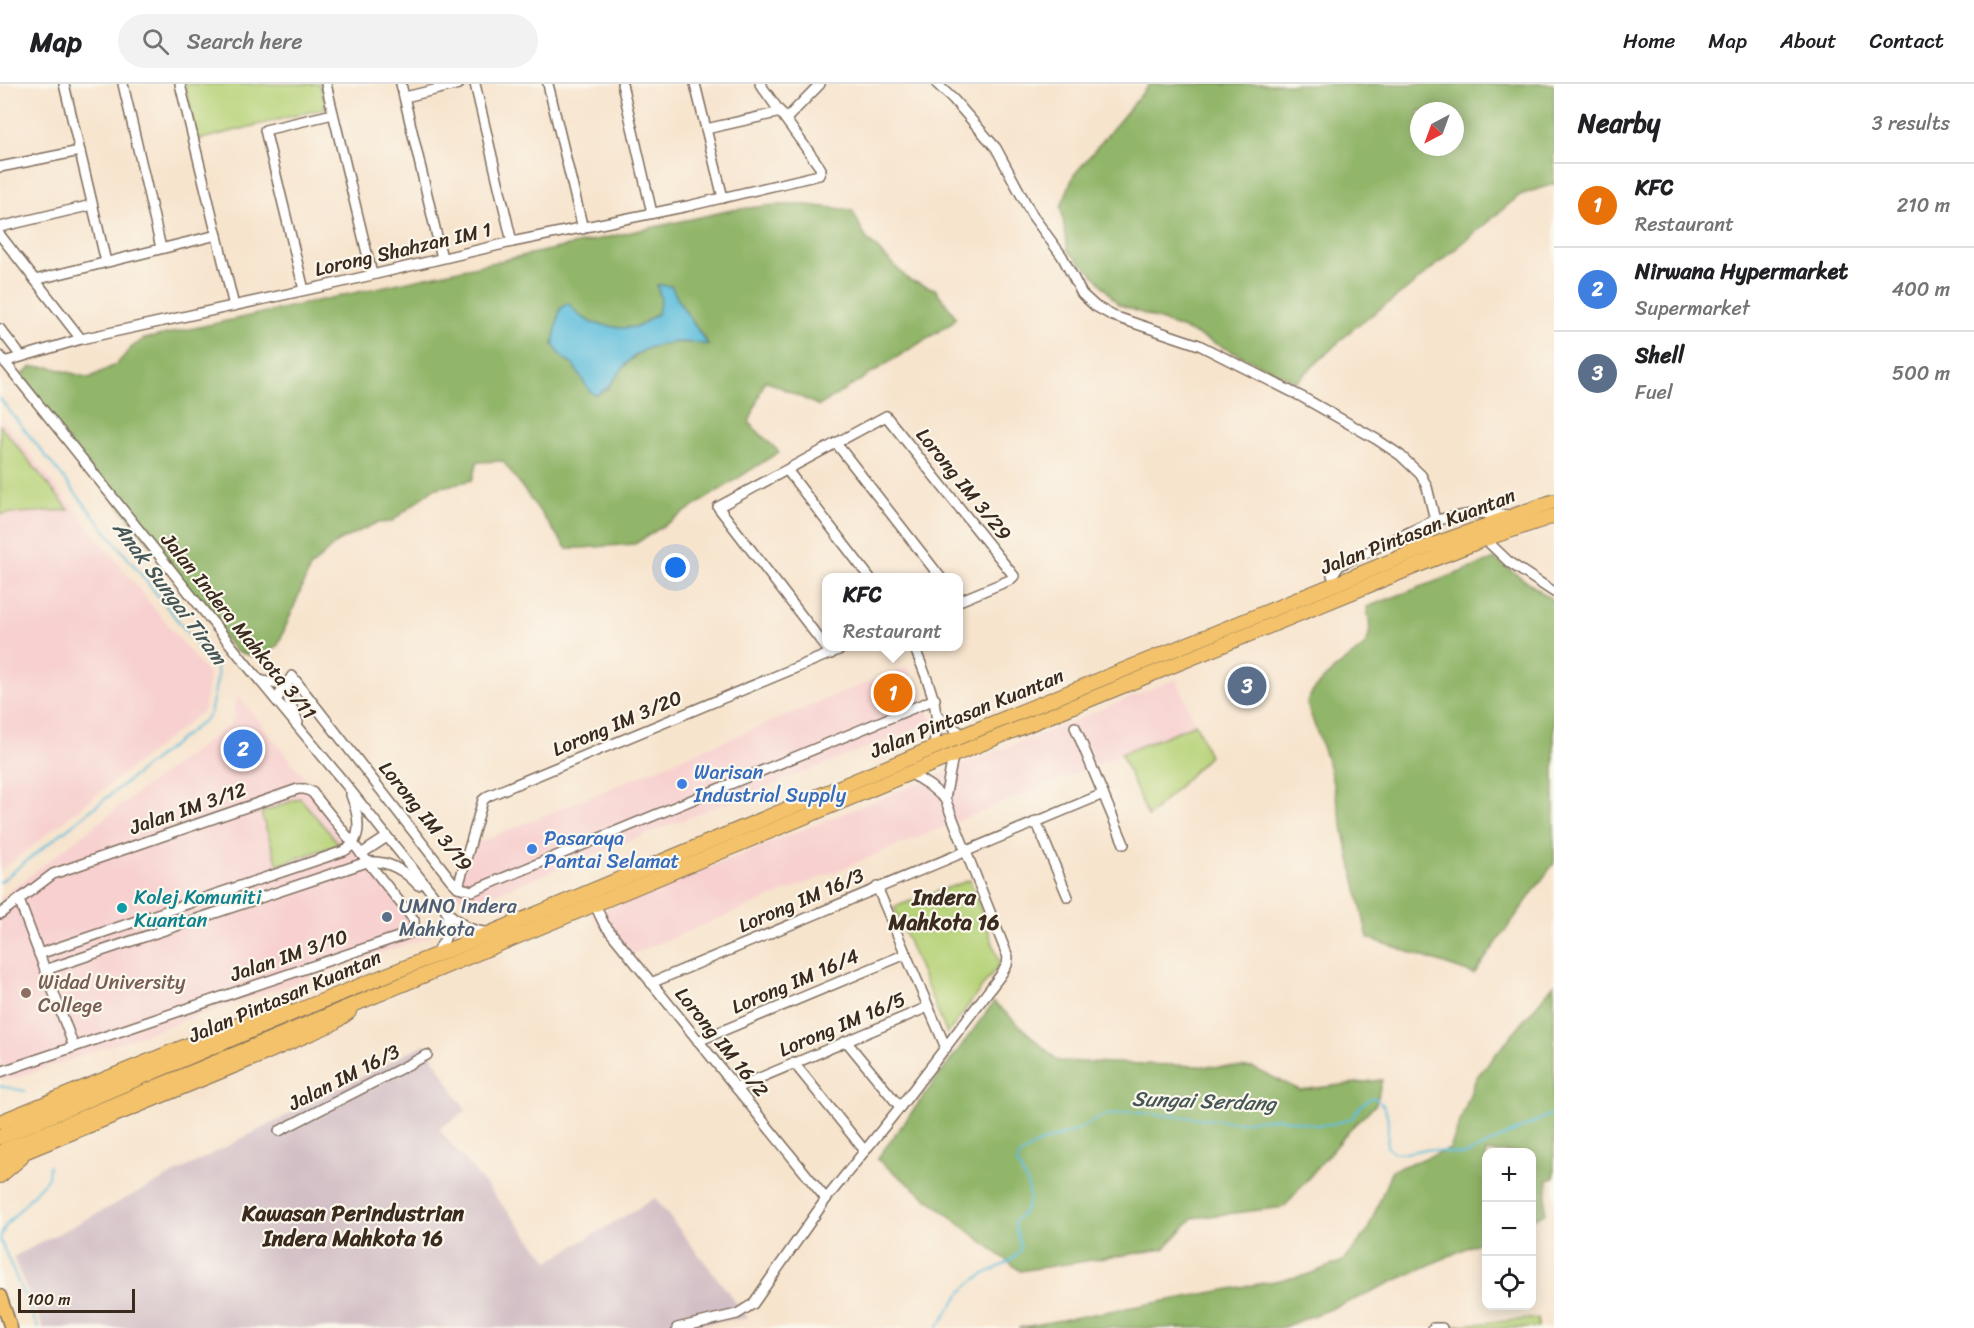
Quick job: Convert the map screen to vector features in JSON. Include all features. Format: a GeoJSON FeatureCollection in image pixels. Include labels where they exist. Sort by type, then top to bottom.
{"type":"FeatureCollection","features":[{"type":"Feature","properties":{"kind":"highway","name":"Jalan Pintasan Kuantan"},"geometry":{"type":"LineString","coordinates":[[0,1137],[933,747],[1416,551],[1554,501]]}},
{"type":"Feature","properties":{"kind":"highway","name":"Jalan Pintasan Kuantan"},"geometry":{"type":"LineString","coordinates":[[0,1152],[910,773],[1485,539],[1554,516]]}},
{"type":"Feature","properties":{"kind":"highway"},"geometry":{"type":"LineString","coordinates":[[0,1122],[293,1003],[346,991]]}},
{"type":"Feature","properties":{"kind":"highway"},"geometry":{"type":"LineString","coordinates":[[0,1162],[332,1024],[370,998]]}},
{"type":"Feature","properties":{"kind":"highway"},"geometry":{"type":"LineString","coordinates":[[0,1114],[35,1107]]}},
{"type":"Feature","properties":{"kind":"highway"},"geometry":{"type":"LineString","coordinates":[[0,1176],[32,1149]]}},
{"type":"Feature","properties":{"kind":"main road"},"geometry":{"type":"LineString","coordinates":[[0,1296],[11,1328]]}},
{"type":"Feature","properties":{"kind":"street"},"geometry":{"type":"LineString","coordinates":[[64,84],[106,262]]}},
{"type":"Feature","properties":{"kind":"street"},"geometry":{"type":"LineString","coordinates":[[123,84],[161,248]]}},
{"type":"Feature","properties":{"kind":"street"},"geometry":{"type":"LineString","coordinates":[[180,84],[234,306]]}},
{"type":"Feature","properties":{"kind":"street"},"geometry":{"type":"LineString","coordinates":[[326,84],[372,274]]}},
{"type":"Feature","properties":{"kind":"street"},"geometry":{"type":"LineString","coordinates":[[401,84],[442,258]]}},
{"type":"Feature","properties":{"kind":"street"},"geometry":{"type":"LineString","coordinates":[[405,97],[459,84]]}},
{"type":"Feature","properties":{"kind":"street"},"geometry":{"type":"LineString","coordinates":[[475,84],[512,242]]}},
{"type":"Feature","properties":{"kind":"street"},"geometry":{"type":"LineString","coordinates":[[548,84],[583,229]]}},
{"type":"Feature","properties":{"kind":"street"},"geometry":{"type":"LineString","coordinates":[[622,84],[652,213]]}},
{"type":"Feature","properties":{"kind":"street"},"geometry":{"type":"LineString","coordinates":[[695,84],[723,198]]}},
{"type":"Feature","properties":{"kind":"street"},"geometry":{"type":"LineString","coordinates":[[760,84],[783,116]]}},
{"type":"Feature","properties":{"kind":"street"},"geometry":{"type":"LineString","coordinates":[[706,129],[783,116],[820,84]]}},
{"type":"Feature","properties":{"kind":"street"},"geometry":{"type":"LineString","coordinates":[[937,84],[996,148],[1032,215],[1062,256],[1082,294],[1095,306],[1113,315],[1200,345],[1302,397],[1376,439],[1400,455],[1421,475],[1428,487],[1436,520]]}},
{"type":"Feature","properties":{"kind":"street"},"geometry":{"type":"LineString","coordinates":[[304,290],[265,130],[333,114]]}},
{"type":"Feature","properties":{"kind":"street","name":"Lorong Shahzan IM 1"},"geometry":{"type":"LineString","coordinates":[[2,359],[81,339],[819,175],[821,169],[783,116]]}},
{"type":"Feature","properties":{"kind":"street"},"geometry":{"type":"LineString","coordinates":[[0,168],[80,151]]}},
{"type":"Feature","properties":{"kind":"street"},"geometry":{"type":"LineString","coordinates":[[0,227],[92,205]]}},
{"type":"Feature","properties":{"kind":"street"},"geometry":{"type":"LineString","coordinates":[[0,235],[81,339]]}},
{"type":"Feature","properties":{"kind":"street"},"geometry":{"type":"LineString","coordinates":[[35,280],[217,235]]}},
{"type":"Feature","properties":{"kind":"street"},"geometry":{"type":"LineString","coordinates":[[0,329],[21,356]]}},
{"type":"Feature","properties":{"kind":"street","name":"Jalan Indera Mahkota 3/11"},"geometry":{"type":"LineString","coordinates":[[2,359],[434,897],[465,927],[480,932],[493,932]]}},
{"type":"Feature","properties":{"kind":"street","name":"Lorong IM 3/29"},"geometry":{"type":"LineString","coordinates":[[836,443],[886,416],[1014,576],[1010,580],[963,598]]}},
{"type":"Feature","properties":{"kind":"street"},"geometry":{"type":"LineString","coordinates":[[822,642],[718,507],[836,443],[937,573]]}},
{"type":"Feature","properties":{"kind":"street"},"geometry":{"type":"LineString","coordinates":[[787,470],[866,573]]}},
{"type":"Feature","properties":{"kind":"street"},"geometry":{"type":"LineString","coordinates":[[1336,584],[1332,575],[1340,565],[1436,520],[1479,513],[1512,515]]}},
{"type":"Feature","properties":{"kind":"street"},"geometry":{"type":"LineString","coordinates":[[1485,539],[1510,563],[1554,592]]}},
{"type":"Feature","properties":{"kind":"street","name":"Lorong IM 3/20"},"geometry":{"type":"LineString","coordinates":[[458,887],[483,800],[488,796],[837,651]]}},
{"type":"Feature","properties":{"kind":"street"},"geometry":{"type":"LineString","coordinates":[[916,651],[935,699],[937,714],[933,747]]}},
{"type":"Feature","properties":{"kind":"street"},"geometry":{"type":"LineString","coordinates":[[258,679],[280,685],[289,680]]}},
{"type":"Feature","properties":{"kind":"street"},"geometry":{"type":"LineString","coordinates":[[276,700],[289,680]]}},
{"type":"Feature","properties":{"kind":"street"},"geometry":{"type":"LineString","coordinates":[[289,680],[289,700],[301,729]]}},
{"type":"Feature","properties":{"kind":"street","name":"Lorong IM 3/19"},"geometry":{"type":"LineString","coordinates":[[289,680],[458,887],[472,891],[935,699]]}},
{"type":"Feature","properties":{"kind":"street"},"geometry":{"type":"LineString","coordinates":[[937,714],[943,721],[964,735]]}},
{"type":"Feature","properties":{"kind":"street"},"geometry":{"type":"LineString","coordinates":[[1075,727],[1124,844]]}},
{"type":"Feature","properties":{"kind":"street"},"geometry":{"type":"LineString","coordinates":[[945,799],[953,756]]}},
{"type":"Feature","properties":{"kind":"street"},"geometry":{"type":"LineString","coordinates":[[677,1328],[737,1314],[753,1304],[826,1199],[1000,976],[1008,957],[945,799],[910,773]]}},
{"type":"Feature","properties":{"kind":"street"},"geometry":{"type":"LineString","coordinates":[[39,954],[344,851],[353,844],[358,833],[351,793],[343,781]]}},
{"type":"Feature","properties":{"kind":"street","name":"Jalan IM 3/12"},"geometry":{"type":"LineString","coordinates":[[0,914],[53,874],[298,789],[312,792],[353,844]]}},
{"type":"Feature","properties":{"kind":"street","name":"Lorong IM 16/3"},"geometry":{"type":"LineString","coordinates":[[651,982],[1103,794]]}},
{"type":"Feature","properties":{"kind":"street"},"geometry":{"type":"LineString","coordinates":[[1036,821],[1068,897]]}},
{"type":"Feature","properties":{"kind":"street"},"geometry":{"type":"LineString","coordinates":[[45,970],[364,858],[387,837]]}},
{"type":"Feature","properties":{"kind":"street","name":"Jalan IM 3/10"},"geometry":{"type":"LineString","coordinates":[[74,1047],[410,933],[414,927],[414,920],[353,844]]}},
{"type":"Feature","properties":{"kind":"street"},"geometry":{"type":"LineString","coordinates":[[364,858],[395,866],[434,897]]}},
{"type":"Feature","properties":{"kind":"street"},"geometry":{"type":"LineString","coordinates":[[877,887],[946,1048]]}},
{"type":"Feature","properties":{"kind":"street"},"geometry":{"type":"LineString","coordinates":[[0,1072],[74,1047],[19,900]]}},
{"type":"Feature","properties":{"kind":"street","name":"Lorong IM 16/2"},"geometry":{"type":"LineString","coordinates":[[595,904],[604,924],[826,1199]]}},
{"type":"Feature","properties":{"kind":"street"},"geometry":{"type":"LineString","coordinates":[[176,908],[182,923]]}},
{"type":"Feature","properties":{"kind":"street"},"geometry":{"type":"LineString","coordinates":[[433,956],[444,942],[448,932],[447,912]]}},
{"type":"Feature","properties":{"kind":"street","name":"Lorong IM 16/4"},"geometry":{"type":"LineString","coordinates":[[698,1041],[906,954]]}},
{"type":"Feature","properties":{"kind":"street","name":"Lorong IM 16/5"},"geometry":{"type":"LineString","coordinates":[[736,1088],[928,1007]]}},
{"type":"Feature","properties":{"kind":"street"},"geometry":{"type":"LineString","coordinates":[[846,1041],[900,1107]]}},
{"type":"Feature","properties":{"kind":"street","name":"Jalan IM 16/3"},"geometry":{"type":"LineString","coordinates":[[279,1131],[427,1055]]}},
{"type":"Feature","properties":{"kind":"street"},"geometry":{"type":"LineString","coordinates":[[794,1063],[865,1151]]}},
{"type":"Feature","properties":{"kind":"street"},"geometry":{"type":"LineString","coordinates":[[1433,1328],[1442,1328]]}},
{"type":"Feature","properties":{"kind":"shaded area"},"geometry":{"type":"Polygon","coordinates":[[[0,417],[209,676],[204,710],[0,871],[0,417]]]}},
{"type":"Feature","properties":{"kind":"shaded area"},"geometry":{"type":"Polygon","coordinates":[[[907,666],[933,722],[478,900],[468,903],[453,891],[472,845],[907,666]]]}},
{"type":"Feature","properties":{"kind":"shaded area"},"geometry":{"type":"Polygon","coordinates":[[[1176,679],[1196,724],[625,957],[592,915],[1176,679]]]}},
{"type":"Feature","properties":{"kind":"shaded area"},"geometry":{"type":"Polygon","coordinates":[[[238,695],[431,936],[16,1078],[0,1080],[0,899],[134,795],[230,725],[236,713],[233,710],[238,695]]]}},
{"type":"Feature","properties":{"kind":"shaded area"},"geometry":{"type":"Polygon","coordinates":[[[425,1044],[466,1111],[439,1129],[549,1261],[655,1198],[748,1318],[662,1328],[43,1328],[13,1257],[425,1044]]]}},
{"type":"Feature","properties":{"kind":"green space"},"geometry":{"type":"Polygon","coordinates":[[[185,84],[320,84],[326,108],[197,140],[185,84]]]}},
{"type":"Feature","properties":{"kind":"green space"},"geometry":{"type":"Polygon","coordinates":[[[1150,84],[1554,84],[1554,184],[1520,195],[1405,291],[1355,327],[1296,382],[1189,331],[1118,304],[1092,273],[1068,251],[1061,206],[1074,175],[1150,84]]]}},
{"type":"Feature","properties":{"kind":"green space"},"geometry":{"type":"Polygon","coordinates":[[[775,205],[806,205],[852,210],[866,238],[909,280],[935,289],[956,317],[952,323],[819,406],[765,380],[749,423],[779,452],[635,544],[567,549],[503,461],[477,462],[472,480],[433,489],[391,522],[376,523],[337,542],[310,568],[278,645],[264,656],[252,656],[235,651],[48,416],[22,375],[32,367],[50,367],[89,378],[117,364],[132,347],[144,339],[732,210],[775,205]],[[657,285],[661,299],[658,313],[637,327],[620,328],[592,323],[580,316],[568,303],[556,329],[553,344],[574,366],[590,392],[607,390],[628,363],[649,348],[674,343],[708,344],[671,286],[657,285]]]}},
{"type":"Feature","properties":{"kind":"green space"},"geometry":{"type":"Polygon","coordinates":[[[0,425],[69,510],[0,514],[0,425]]]}},
{"type":"Feature","properties":{"kind":"green space"},"geometry":{"type":"Polygon","coordinates":[[[1495,559],[1554,601],[1554,863],[1474,974],[1368,938],[1329,766],[1307,704],[1322,680],[1364,646],[1369,637],[1370,628],[1367,607],[1495,559]]]}},
{"type":"Feature","properties":{"kind":"green space"},"geometry":{"type":"Polygon","coordinates":[[[1196,724],[1209,756],[1148,817],[1121,754],[1196,724]]]}},
{"type":"Feature","properties":{"kind":"green space"},"geometry":{"type":"Polygon","coordinates":[[[300,798],[339,844],[278,865],[261,813],[300,798]]]}},
{"type":"Feature","properties":{"kind":"green space"},"geometry":{"type":"Polygon","coordinates":[[[970,880],[1000,963],[947,1034],[894,907],[970,880]]]}},
{"type":"Feature","properties":{"kind":"green space"},"geometry":{"type":"Polygon","coordinates":[[[1554,984],[1554,1178],[1548,1180],[1545,1213],[1536,1217],[1536,1148],[1482,1148],[1482,1241],[1353,1300],[1281,1328],[1018,1328],[1307,1275],[1343,1261],[1367,1232],[1392,1170],[1450,1149],[1476,1078],[1554,984]]]}},
{"type":"Feature","properties":{"kind":"green space"},"geometry":{"type":"Polygon","coordinates":[[[994,1002],[1058,1061],[1253,1068],[1300,1090],[1382,1080],[1376,1104],[1350,1129],[1284,1207],[1193,1218],[1164,1249],[1020,1271],[877,1159],[994,1002]]]}},
{"type":"Feature","properties":{"kind":"green space"},"geometry":{"type":"Polygon","coordinates":[[[1538,1318],[1538,1328],[1442,1328],[1442,1327],[1538,1318]]]}},
{"type":"Feature","properties":{"kind":"water"},"geometry":{"type":"Polygon","coordinates":[[[657,285],[671,286],[708,345],[677,342],[655,346],[636,355],[628,362],[606,389],[596,395],[590,392],[574,366],[561,356],[553,344],[560,309],[568,303],[580,316],[592,323],[620,328],[638,327],[658,313],[661,299],[657,285]]]}},
{"type":"Feature","properties":{"kind":"waterway","name":"Anak Sungai Tiram"},"geometry":{"type":"LineString","coordinates":[[0,399],[216,668],[218,675],[210,714],[206,719],[0,882]]}},
{"type":"Feature","properties":{"kind":"waterway"},"geometry":{"type":"LineString","coordinates":[[0,1086],[25,1091]]}},
{"type":"Feature","properties":{"kind":"waterway","name":"Sungai Serdang"},"geometry":{"type":"LineString","coordinates":[[937,1328],[969,1285],[1011,1260],[1021,1249],[1014,1221],[1022,1215],[1026,1208],[1029,1194],[1025,1179],[1017,1164],[1020,1155],[1039,1143],[1077,1130],[1102,1116],[1129,1112],[1239,1122],[1278,1118],[1316,1125],[1332,1124],[1351,1119],[1361,1105],[1373,1097],[1379,1101],[1386,1112],[1388,1118],[1387,1147],[1393,1152],[1405,1153],[1426,1149],[1465,1155],[1554,1113]]}},
{"type":"Feature","properties":{"kind":"waterway"},"geometry":{"type":"LineString","coordinates":[[0,1238],[6,1225],[48,1178],[49,1166]]}},
{"type":"Feature","properties":{"kind":"waterway"},"geometry":{"type":"LineString","coordinates":[[0,1240],[38,1328]]}},
{"type":"Feature","properties":{"kind":"place","name":"Shell"},"geometry":{"type":"Point","coordinates":[1247,686]}},
{"type":"Feature","properties":{"kind":"place","name":"KFC"},"geometry":{"type":"Point","coordinates":[893,693]}},
{"type":"Feature","properties":{"kind":"place","name":"Nirwana Hypermarket"},"geometry":{"type":"Point","coordinates":[243,749]}},
{"type":"Feature","properties":{"kind":"place","name":"Warisan Industrial Supply"},"geometry":{"type":"Point","coordinates":[682,784]}},
{"type":"Feature","properties":{"kind":"place","name":"Pasaraya Pantai Selamat"},"geometry":{"type":"Point","coordinates":[532,849]}},
{"type":"Feature","properties":{"kind":"place","name":"Kolej Komuniti Kuantan"},"geometry":{"type":"Point","coordinates":[122,908]}},
{"type":"Feature","properties":{"kind":"place","name":"UMNO Indera Mahkota"},"geometry":{"type":"Point","coordinates":[387,917]}},
{"type":"Feature","properties":{"kind":"place","name":"Widad University College"},"geometry":{"type":"Point","coordinates":[26,993]}},
{"type":"Feature","properties":{"kind":"district","name":"Indera Mahkota 16"},"geometry":{"type":"Point","coordinates":[944,910]}},
{"type":"Feature","properties":{"kind":"district","name":"Kawasan Perindustrian Indera Mahkota 16"},"geometry":{"type":"Point","coordinates":[353,1226]}}]}
